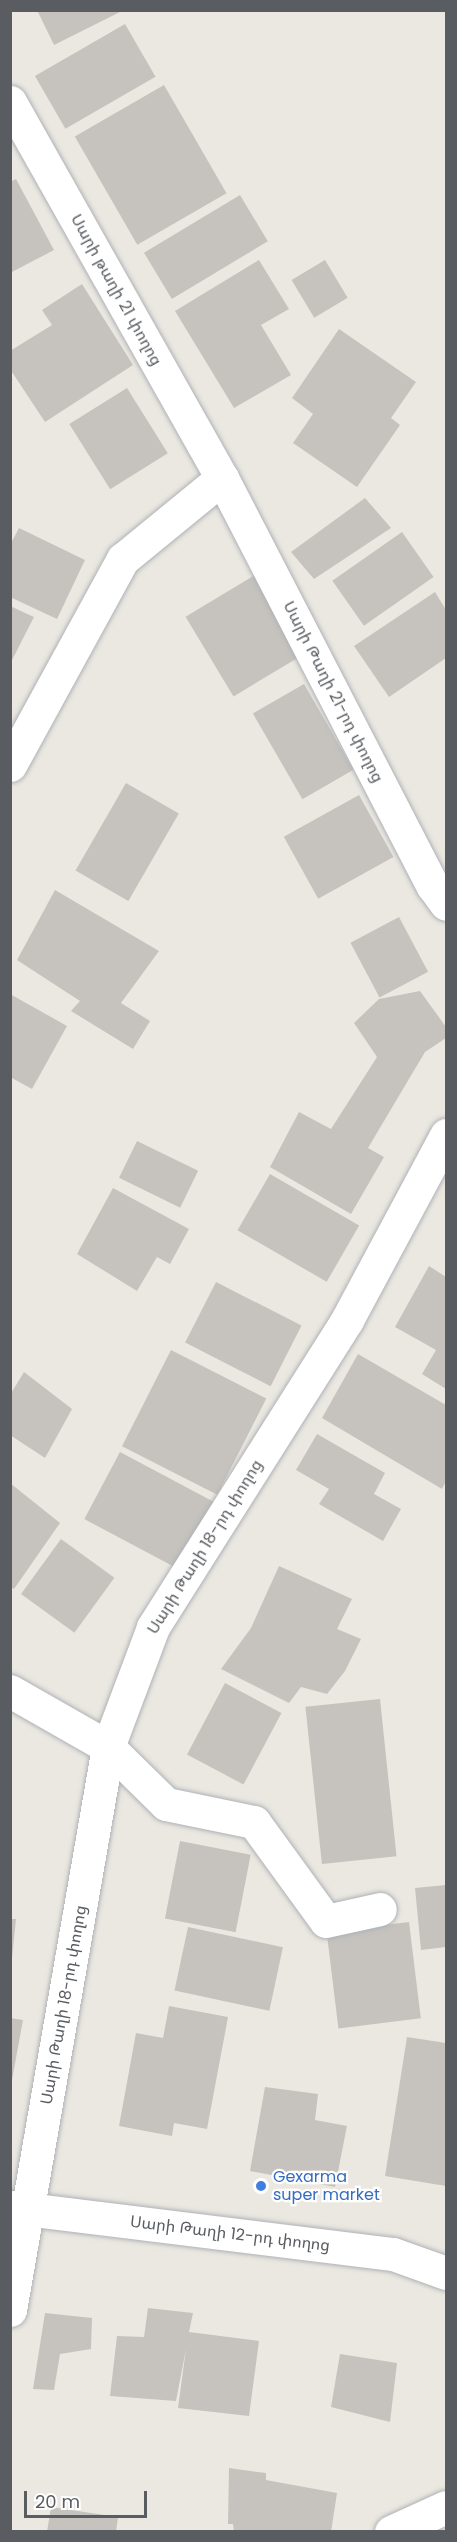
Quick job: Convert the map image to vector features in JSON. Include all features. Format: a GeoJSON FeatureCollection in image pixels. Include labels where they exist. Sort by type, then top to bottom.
{"type":"FeatureCollection","features":[{"type":"Feature","properties":{"kind":"street","name":"Սարի թաղի 21 փողոց"},"geometry":{"type":"LineString","coordinates":[[10,102],[222,478]]}},
{"type":"Feature","properties":{"kind":"street"},"geometry":{"type":"LineString","coordinates":[[10,765],[123,560],[222,478]]}},
{"type":"Feature","properties":{"kind":"street","name":"Սարի Թաղի 21-րդ փողոց"},"geometry":{"type":"LineString","coordinates":[[222,478],[433,886],[447,904]]}},
{"type":"Feature","properties":{"kind":"street","name":"Սարի Թաղի 18-րդ փողոց"},"geometry":{"type":"LineString","coordinates":[[10,2310],[19,2209],[108,1747],[153,1627],[347,1320],[447,1135]]}},
{"type":"Feature","properties":{"kind":"street"},"geometry":{"type":"LineString","coordinates":[[10,1691],[108,1747],[166,1804],[254,1822],[326,1921],[380,1909]]}},
{"type":"Feature","properties":{"kind":"street","name":"Սարի Թաղի 12-րդ փողոց"},"geometry":{"type":"LineString","coordinates":[[19,2209],[393,2254],[447,2273]]}},
{"type":"Feature","properties":{"kind":"street"},"geometry":{"type":"LineString","coordinates":[[391,2532],[447,2506]]}},
{"type":"Feature","properties":{"kind":"building"},"geometry":{"type":"Polygon","coordinates":[[[37,10],[124,10],[54,45],[37,10]]]}},
{"type":"Feature","properties":{"kind":"building"},"geometry":{"type":"Polygon","coordinates":[[[125,24],[156,77],[65,129],[35,76],[125,24]]]}},
{"type":"Feature","properties":{"kind":"building"},"geometry":{"type":"Polygon","coordinates":[[[164,85],[226,193],[137,245],[75,137],[164,85]]]}},
{"type":"Feature","properties":{"kind":"building"},"geometry":{"type":"Polygon","coordinates":[[[16,179],[54,250],[10,273],[10,182],[16,179]]]}},
{"type":"Feature","properties":{"kind":"building"},"geometry":{"type":"Polygon","coordinates":[[[240,195],[268,241],[172,299],[144,253],[240,195]]]}},
{"type":"Feature","properties":{"kind":"building"},"geometry":{"type":"Polygon","coordinates":[[[259,260],[289,309],[261,325],[291,375],[234,408],[175,311],[259,260]]]}},
{"type":"Feature","properties":{"kind":"building"},"geometry":{"type":"Polygon","coordinates":[[[325,260],[348,298],[314,318],[292,280],[325,260]]]}},
{"type":"Feature","properties":{"kind":"building"},"geometry":{"type":"Polygon","coordinates":[[[82,284],[133,365],[45,422],[10,369],[10,351],[52,325],[42,310],[82,284]]]}},
{"type":"Feature","properties":{"kind":"building"},"geometry":{"type":"Polygon","coordinates":[[[339,329],[416,382],[391,418],[400,425],[357,487],[293,443],[313,414],[292,398],[339,329]]]}},
{"type":"Feature","properties":{"kind":"building"},"geometry":{"type":"Polygon","coordinates":[[[127,388],[168,453],[110,489],[69,424],[127,388]]]}},
{"type":"Feature","properties":{"kind":"building"},"geometry":{"type":"Polygon","coordinates":[[[365,498],[391,528],[314,579],[291,552],[365,498]]]}},
{"type":"Feature","properties":{"kind":"building"},"geometry":{"type":"Polygon","coordinates":[[[19,528],[85,560],[57,619],[10,597],[10,545],[19,528]]]}},
{"type":"Feature","properties":{"kind":"building"},"geometry":{"type":"Polygon","coordinates":[[[402,532],[434,577],[364,626],[332,581],[402,532]]]}},
{"type":"Feature","properties":{"kind":"building"},"geometry":{"type":"Polygon","coordinates":[[[255,575],[303,655],[233,696],[186,617],[255,575]]]}},
{"type":"Feature","properties":{"kind":"building"},"geometry":{"type":"Polygon","coordinates":[[[435,592],[446,610],[446,658],[389,697],[354,646],[435,592]]]}},
{"type":"Feature","properties":{"kind":"building"},"geometry":{"type":"Polygon","coordinates":[[[10,606],[34,617],[10,664],[10,606]]]}},
{"type":"Feature","properties":{"kind":"building"},"geometry":{"type":"Polygon","coordinates":[[[304,684],[354,770],[302,799],[253,714],[304,684]]]}},
{"type":"Feature","properties":{"kind":"building"},"geometry":{"type":"Polygon","coordinates":[[[126,783],[179,814],[128,901],[76,870],[126,783]]]}},
{"type":"Feature","properties":{"kind":"building"},"geometry":{"type":"Polygon","coordinates":[[[359,795],[393,857],[318,899],[284,837],[359,795]]]}},
{"type":"Feature","properties":{"kind":"building"},"geometry":{"type":"Polygon","coordinates":[[[55,890],[159,951],[121,1003],[150,1021],[133,1049],[71,1011],[80,1001],[17,960],[55,890]]]}},
{"type":"Feature","properties":{"kind":"building"},"geometry":{"type":"Polygon","coordinates":[[[399,917],[428,972],[380,998],[350,943],[399,917]]]}},
{"type":"Feature","properties":{"kind":"building"},"geometry":{"type":"Polygon","coordinates":[[[420,991],[446,1027],[446,1038],[425,1052],[368,1148],[384,1157],[351,1214],[270,1167],[299,1112],[331,1129],[377,1057],[354,1023],[379,999],[420,991]]]}},
{"type":"Feature","properties":{"kind":"building"},"geometry":{"type":"Polygon","coordinates":[[[10,994],[67,1026],[32,1089],[10,1077],[10,994]]]}},
{"type":"Feature","properties":{"kind":"building"},"geometry":{"type":"Polygon","coordinates":[[[137,1141],[198,1171],[180,1208],[119,1178],[137,1141]]]}},
{"type":"Feature","properties":{"kind":"building"},"geometry":{"type":"Polygon","coordinates":[[[270,1174],[359,1226],[327,1282],[238,1230],[270,1174]]]}},
{"type":"Feature","properties":{"kind":"building"},"geometry":{"type":"Polygon","coordinates":[[[113,1188],[189,1229],[170,1264],[157,1257],[137,1291],[77,1254],[113,1188]]]}},
{"type":"Feature","properties":{"kind":"building"},"geometry":{"type":"Polygon","coordinates":[[[429,1266],[446,1277],[446,1389],[422,1374],[436,1350],[395,1327],[429,1266]]]}},
{"type":"Feature","properties":{"kind":"building"},"geometry":{"type":"Polygon","coordinates":[[[216,1282],[302,1326],[271,1386],[185,1343],[216,1282]]]}},
{"type":"Feature","properties":{"kind":"building"},"geometry":{"type":"Polygon","coordinates":[[[171,1350],[266,1399],[217,1495],[122,1446],[171,1350]]]}},
{"type":"Feature","properties":{"kind":"building"},"geometry":{"type":"Polygon","coordinates":[[[358,1354],[446,1405],[446,1481],[442,1489],[322,1418],[358,1354]]]}},
{"type":"Feature","properties":{"kind":"building"},"geometry":{"type":"Polygon","coordinates":[[[24,1372],[72,1409],[45,1458],[10,1435],[10,1395],[24,1372]]]}},
{"type":"Feature","properties":{"kind":"building"},"geometry":{"type":"Polygon","coordinates":[[[317,1434],[385,1473],[374,1494],[401,1509],[383,1541],[319,1504],[329,1489],[296,1470],[317,1434]]]}},
{"type":"Feature","properties":{"kind":"building"},"geometry":{"type":"Polygon","coordinates":[[[120,1452],[214,1502],[179,1569],[84,1519],[120,1452]]]}},
{"type":"Feature","properties":{"kind":"building"},"geometry":{"type":"Polygon","coordinates":[[[10,1483],[60,1523],[14,1589],[10,1587],[10,1483]]]}},
{"type":"Feature","properties":{"kind":"building"},"geometry":{"type":"Polygon","coordinates":[[[61,1539],[114,1578],[74,1633],[21,1594],[61,1539]]]}},
{"type":"Feature","properties":{"kind":"building"},"geometry":{"type":"Polygon","coordinates":[[[279,1566],[352,1599],[337,1629],[361,1639],[345,1671],[327,1694],[301,1687],[289,1703],[221,1669],[251,1628],[279,1566]]]}},
{"type":"Feature","properties":{"kind":"building"},"geometry":{"type":"Polygon","coordinates":[[[225,1683],[282,1713],[243,1785],[187,1755],[225,1683]]]}},
{"type":"Feature","properties":{"kind":"building"},"geometry":{"type":"Polygon","coordinates":[[[380,1699],[397,1856],[322,1864],[305,1707],[380,1699]]]}},
{"type":"Feature","properties":{"kind":"building"},"geometry":{"type":"Polygon","coordinates":[[[180,1841],[251,1855],[236,1932],[165,1919],[180,1841]]]}},
{"type":"Feature","properties":{"kind":"building"},"geometry":{"type":"Polygon","coordinates":[[[446,1885],[446,1947],[421,1950],[415,1888],[446,1885]]]}},
{"type":"Feature","properties":{"kind":"building"},"geometry":{"type":"Polygon","coordinates":[[[10,1919],[16,1919],[12,1958],[10,1958],[10,1919]]]}},
{"type":"Feature","properties":{"kind":"building"},"geometry":{"type":"Polygon","coordinates":[[[409,1922],[421,2018],[338,2028],[327,1932],[409,1922]]]}},
{"type":"Feature","properties":{"kind":"building"},"geometry":{"type":"Polygon","coordinates":[[[188,1927],[283,1947],[269,2011],[174,1991],[188,1927]]]}},
{"type":"Feature","properties":{"kind":"building"},"geometry":{"type":"Polygon","coordinates":[[[169,2006],[228,2017],[207,2129],[174,2123],[172,2136],[119,2126],[136,2033],[163,2038],[169,2006]]]}},
{"type":"Feature","properties":{"kind":"building"},"geometry":{"type":"Polygon","coordinates":[[[10,2018],[23,2020],[12,2080],[10,2080],[10,2018]]]}},
{"type":"Feature","properties":{"kind":"building"},"geometry":{"type":"Polygon","coordinates":[[[407,2037],[446,2043],[446,2186],[385,2176],[407,2037]]]}},
{"type":"Feature","properties":{"kind":"building"},"geometry":{"type":"Polygon","coordinates":[[[265,2087],[318,2094],[315,2120],[347,2126],[335,2187],[250,2171],[265,2087]]]}},
{"type":"Feature","properties":{"kind":"building"},"geometry":{"type":"Polygon","coordinates":[[[148,2308],[193,2313],[189,2332],[259,2341],[249,2416],[178,2408],[186,2349],[176,2401],[110,2396],[117,2336],[144,2337],[148,2308]]]}},
{"type":"Feature","properties":{"kind":"building"},"geometry":{"type":"Polygon","coordinates":[[[45,2313],[92,2318],[91,2349],[60,2354],[54,2390],[33,2389],[45,2313]]]}},
{"type":"Feature","properties":{"kind":"building"},"geometry":{"type":"Polygon","coordinates":[[[340,2354],[397,2363],[390,2422],[331,2407],[340,2354]]]}},
{"type":"Feature","properties":{"kind":"building"},"geometry":{"type":"Polygon","coordinates":[[[229,2468],[266,2473],[266,2480],[337,2493],[331,2532],[234,2532],[233,2524],[228,2524],[229,2468]]]}},
{"type":"Feature","properties":{"kind":"building"},"geometry":{"type":"Polygon","coordinates":[[[51,2507],[118,2517],[116,2532],[47,2532],[51,2507]]]}},
{"type":"Feature","properties":{"kind":"place","name":"Gexarma super market"},"geometry":{"type":"Point","coordinates":[261,2186]}}]}
